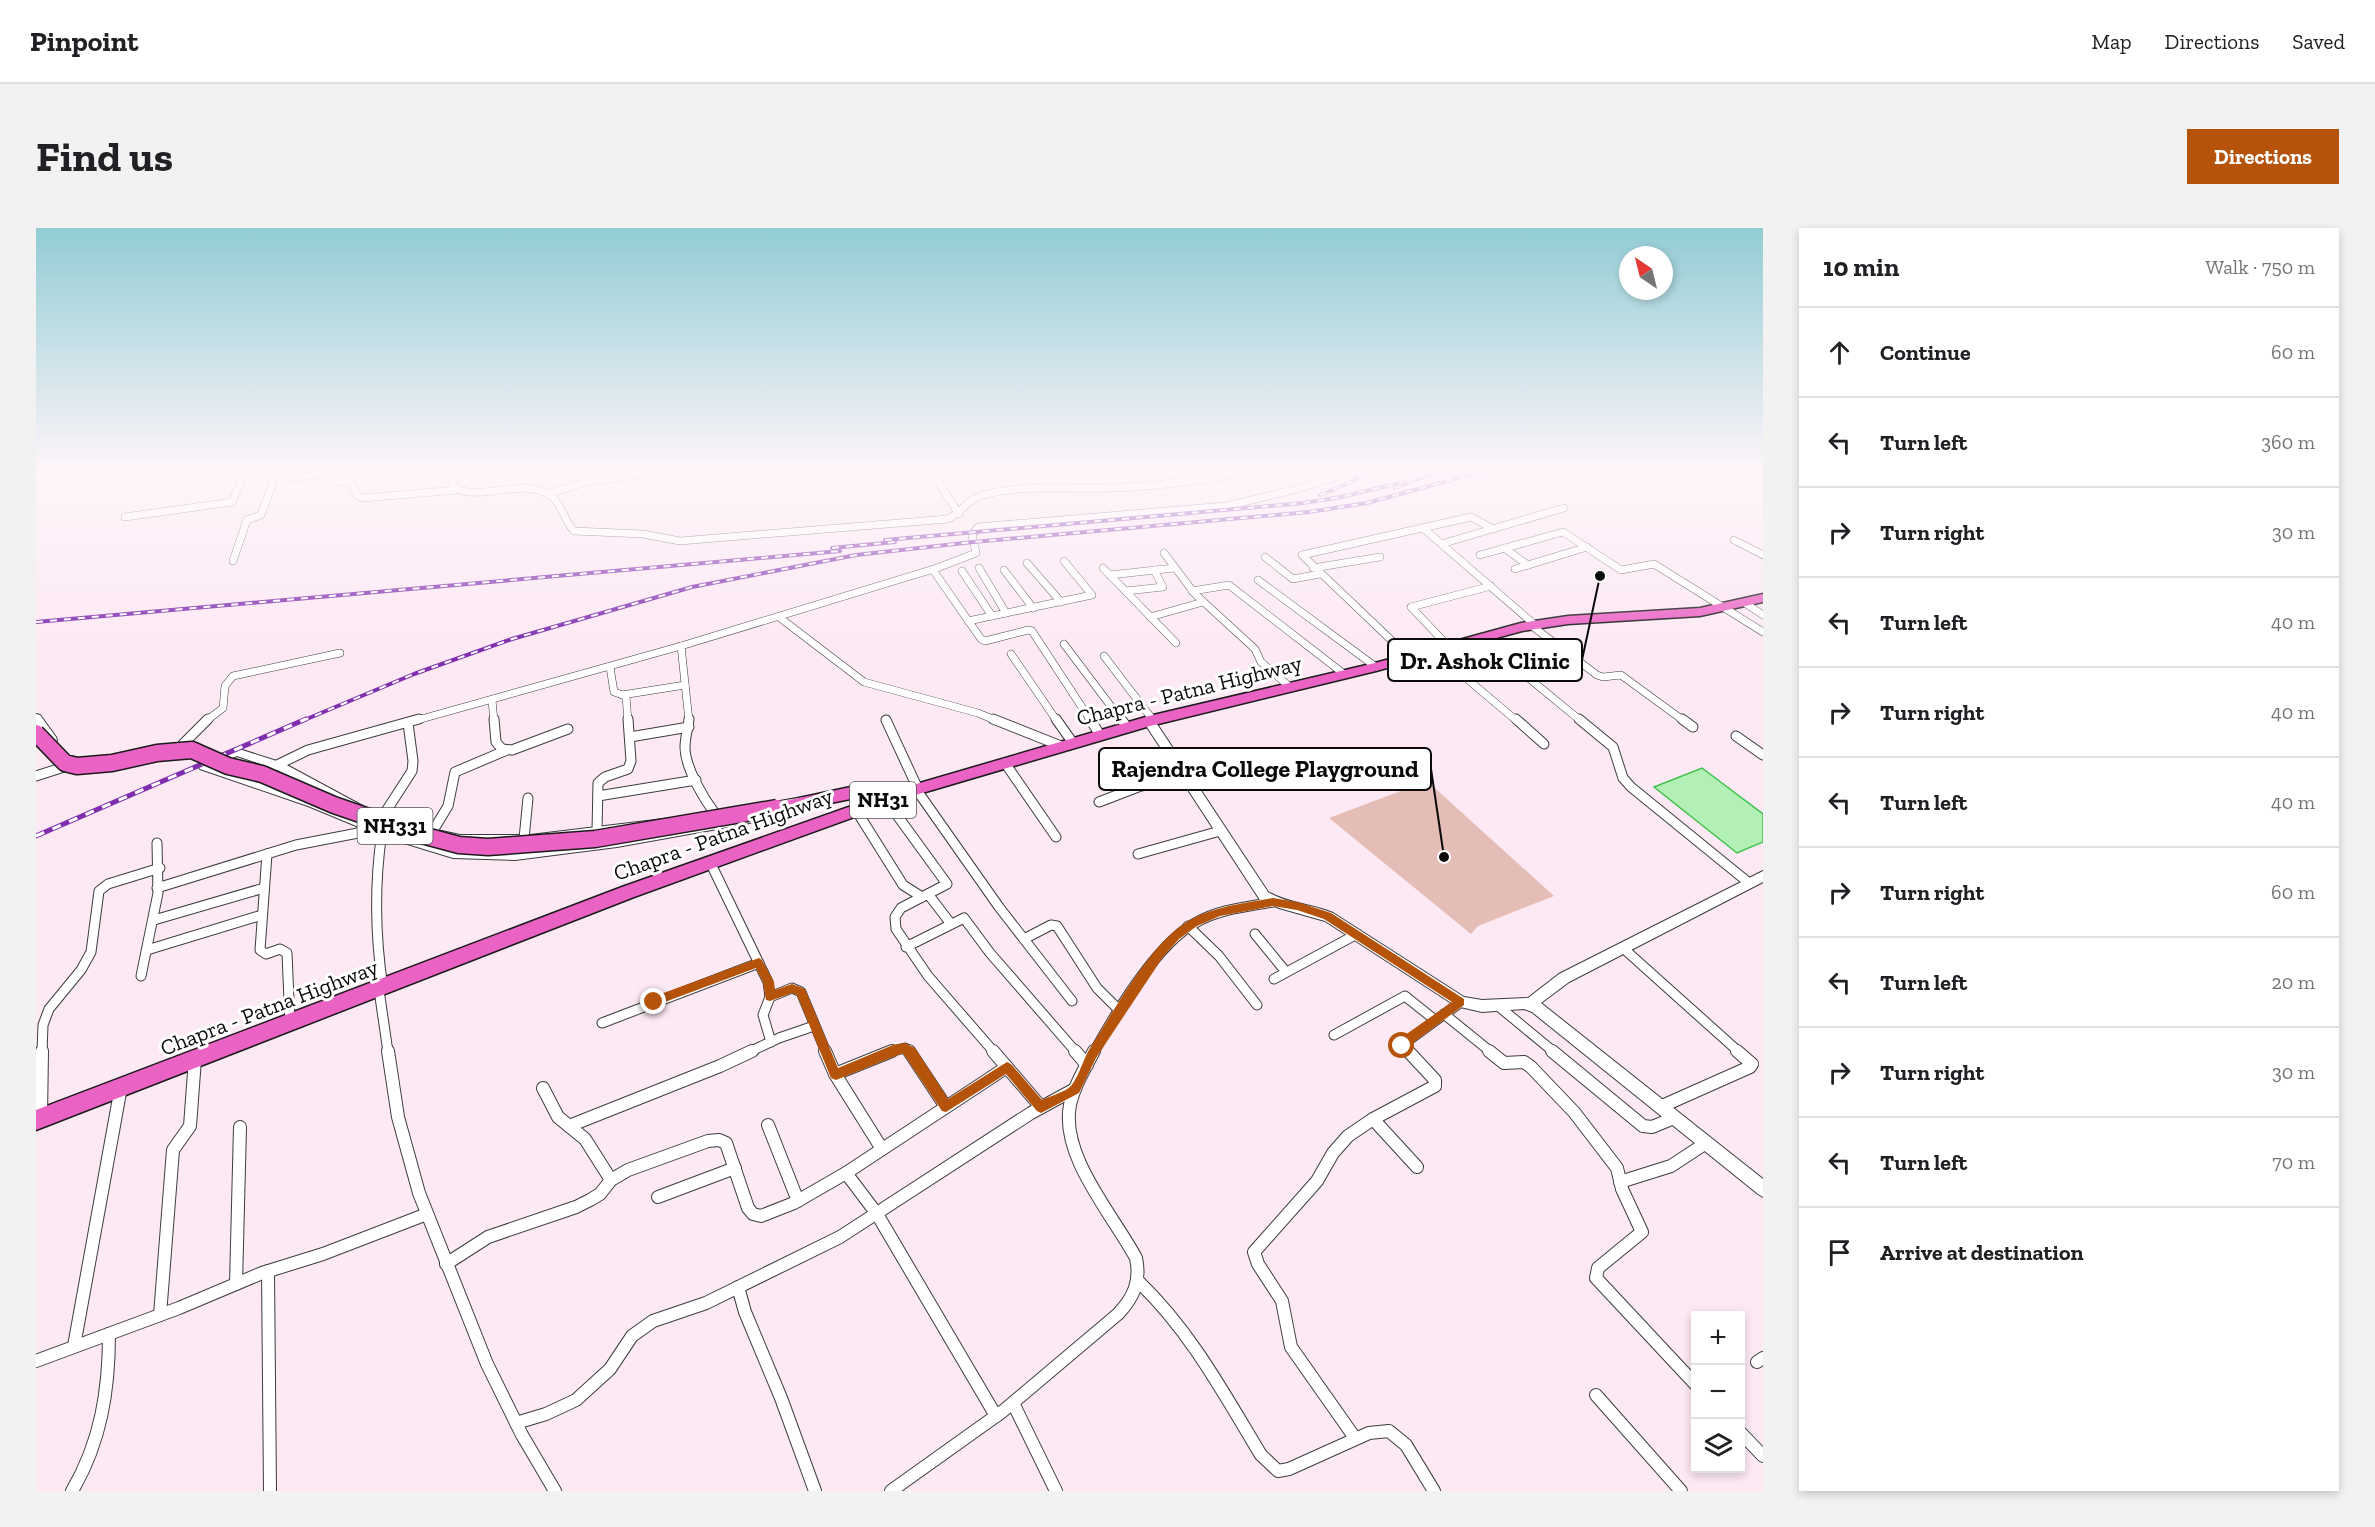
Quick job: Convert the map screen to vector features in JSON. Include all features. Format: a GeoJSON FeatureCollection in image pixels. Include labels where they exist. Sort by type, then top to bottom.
{"type":"FeatureCollection","features":[{"type":"Feature","properties":{"kind":"highway","name":"Chapra - Patna Highway"},"geometry":{"type":"LineString","coordinates":[[38,1119],[381,989],[578,910],[914,790],[1127,727],[1376,667],[1533,625],[1568,620],[1676,615],[1724,609],[1763,598]]}},
{"type":"Feature","properties":{"kind":"highway","name":"NH331"},"geometry":{"type":"LineString","coordinates":[[36,733],[65,763],[77,766],[112,763],[178,749],[192,750],[228,766],[262,774],[334,805],[418,834],[459,844],[488,847],[595,839],[721,819],[860,791],[914,790]]}},
{"type":"Feature","properties":{"kind":"street"},"geometry":{"type":"LineString","coordinates":[[233,561],[244,528]]}},
{"type":"Feature","properties":{"kind":"street"},"geometry":{"type":"LineString","coordinates":[[571,528],[574,531],[643,534],[674,541],[842,528]]}},
{"type":"Feature","properties":{"kind":"street"},"geometry":{"type":"LineString","coordinates":[[275,766],[308,750],[610,667],[933,570],[976,553],[972,536],[978,528]]}},
{"type":"Feature","properties":{"kind":"street"},"geometry":{"type":"LineString","coordinates":[[1411,658],[1313,568],[1302,555],[1423,528],[1533,625],[1597,675],[1603,677],[1621,675],[1693,727]]}},
{"type":"Feature","properties":{"kind":"street"},"geometry":{"type":"LineString","coordinates":[[1442,544],[1496,528]]}},
{"type":"Feature","properties":{"kind":"street"},"geometry":{"type":"LineString","coordinates":[[1480,555],[1560,531],[1623,571],[1649,563],[1654,564],[1763,632]]}},
{"type":"Feature","properties":{"kind":"street"},"geometry":{"type":"LineString","coordinates":[[1734,540],[1763,555]]}},
{"type":"Feature","properties":{"kind":"street"},"geometry":{"type":"LineString","coordinates":[[1515,569],[1587,547]]}},
{"type":"Feature","properties":{"kind":"street"},"geometry":{"type":"LineString","coordinates":[[1504,548],[1528,565]]}},
{"type":"Feature","properties":{"kind":"street"},"geometry":{"type":"LineString","coordinates":[[1164,552],[1191,591],[1255,649],[1261,662],[1290,687]]}},
{"type":"Feature","properties":{"kind":"street"},"geometry":{"type":"LineString","coordinates":[[1265,556],[1293,579],[1320,574]]}},
{"type":"Feature","properties":{"kind":"street"},"geometry":{"type":"LineString","coordinates":[[1313,568],[1380,557]]}},
{"type":"Feature","properties":{"kind":"street"},"geometry":{"type":"LineString","coordinates":[[968,621],[1093,594],[1064,561]]}},
{"type":"Feature","properties":{"kind":"street"},"geometry":{"type":"LineString","coordinates":[[1027,563],[1061,602]]}},
{"type":"Feature","properties":{"kind":"street"},"geometry":{"type":"LineString","coordinates":[[979,567],[1006,613]]}},
{"type":"Feature","properties":{"kind":"street"},"geometry":{"type":"LineString","coordinates":[[1103,568],[1176,643]]}},
{"type":"Feature","properties":{"kind":"street"},"geometry":{"type":"LineString","coordinates":[[1110,575],[1174,568]]}},
{"type":"Feature","properties":{"kind":"street"},"geometry":{"type":"LineString","coordinates":[[933,570],[983,640],[1031,630],[1100,735]]}},
{"type":"Feature","properties":{"kind":"street"},"geometry":{"type":"LineString","coordinates":[[1004,570],[1033,608]]}},
{"type":"Feature","properties":{"kind":"street"},"geometry":{"type":"LineString","coordinates":[[1126,591],[1163,587],[1154,570]]}},
{"type":"Feature","properties":{"kind":"street"},"geometry":{"type":"LineString","coordinates":[[962,571],[992,616]]}},
{"type":"Feature","properties":{"kind":"street"},"geometry":{"type":"LineString","coordinates":[[1258,579],[1376,667]]}},
{"type":"Feature","properties":{"kind":"street"},"geometry":{"type":"LineString","coordinates":[[1191,591],[1230,585],[1344,675]]}},
{"type":"Feature","properties":{"kind":"street"},"geometry":{"type":"LineString","coordinates":[[1491,586],[1411,607],[1442,650],[1544,744]]}},
{"type":"Feature","properties":{"kind":"street"},"geometry":{"type":"LineString","coordinates":[[1150,617],[1203,602]]}},
{"type":"Feature","properties":{"kind":"street"},"geometry":{"type":"LineString","coordinates":[[1745,603],[1763,615]]}},
{"type":"Feature","properties":{"kind":"street"},"geometry":{"type":"LineString","coordinates":[[778,617],[864,682],[978,713],[1067,744]]}},
{"type":"Feature","properties":{"kind":"street"},"geometry":{"type":"LineString","coordinates":[[1481,639],[1608,742],[1616,751],[1623,778],[1631,787],[1749,883]]}},
{"type":"Feature","properties":{"kind":"street"},"geometry":{"type":"LineString","coordinates":[[1064,644],[1127,727]]}},
{"type":"Feature","properties":{"kind":"street"},"geometry":{"type":"LineString","coordinates":[[681,646],[690,715],[686,752],[704,799],[716,815]]}},
{"type":"Feature","properties":{"kind":"street"},"geometry":{"type":"LineString","coordinates":[[183,744],[205,721],[223,708],[225,686],[233,676],[340,653]]}},
{"type":"Feature","properties":{"kind":"street"},"geometry":{"type":"LineString","coordinates":[[1011,654],[1067,744]]}},
{"type":"Feature","properties":{"kind":"street"},"geometry":{"type":"LineString","coordinates":[[1104,657],[1151,721],[1259,891],[1273,902]]}},
{"type":"Feature","properties":{"kind":"street"},"geometry":{"type":"LineString","coordinates":[[597,831],[600,780],[621,773],[630,766],[627,699],[614,692],[610,667]]}},
{"type":"Feature","properties":{"kind":"street"},"geometry":{"type":"LineString","coordinates":[[622,695],[685,685]]}},
{"type":"Feature","properties":{"kind":"street"},"geometry":{"type":"LineString","coordinates":[[492,700],[496,742],[502,749],[507,750]]}},
{"type":"Feature","properties":{"kind":"street"},"geometry":{"type":"LineString","coordinates":[[36,718],[46,734],[64,753],[81,762],[114,760],[183,744],[196,746],[215,754],[204,763]]}},
{"type":"Feature","properties":{"kind":"street"},"geometry":{"type":"LineString","coordinates":[[886,720],[914,790],[1072,1000]]}},
{"type":"Feature","properties":{"kind":"street"},"geometry":{"type":"LineString","coordinates":[[381,819],[412,771],[413,761],[408,723]]}},
{"type":"Feature","properties":{"kind":"street"},"geometry":{"type":"LineString","coordinates":[[630,737],[689,727]]}},
{"type":"Feature","properties":{"kind":"street"},"geometry":{"type":"LineString","coordinates":[[431,834],[445,813],[455,772],[507,750],[568,729]]}},
{"type":"Feature","properties":{"kind":"street"},"geometry":{"type":"LineString","coordinates":[[1736,736],[1763,755]]}},
{"type":"Feature","properties":{"kind":"street"},"geometry":{"type":"LineString","coordinates":[[36,742],[60,766],[74,770],[112,766],[176,752],[189,754],[204,763],[204,766],[266,786],[382,832],[453,853],[515,855],[617,842],[778,812],[817,799]]}},
{"type":"Feature","properties":{"kind":"street"},"geometry":{"type":"LineString","coordinates":[[204,763],[236,752],[275,766],[381,819],[460,840],[524,839],[597,831],[817,799]]}},
{"type":"Feature","properties":{"kind":"street"},"geometry":{"type":"LineString","coordinates":[[1005,763],[1056,837]]}},
{"type":"Feature","properties":{"kind":"street"},"geometry":{"type":"LineString","coordinates":[[36,776],[64,766]]}},
{"type":"Feature","properties":{"kind":"street"},"geometry":{"type":"LineString","coordinates":[[1099,802],[1138,787],[1184,775]]}},
{"type":"Feature","properties":{"kind":"street"},"geometry":{"type":"LineString","coordinates":[[598,796],[696,780]]}},
{"type":"Feature","properties":{"kind":"street"},"geometry":{"type":"LineString","coordinates":[[524,839],[528,798]]}},
{"type":"Feature","properties":{"kind":"street"},"geometry":{"type":"LineString","coordinates":[[886,800],[923,854],[946,882],[945,886],[901,908],[895,917],[896,929],[906,947],[1041,1107]]}},
{"type":"Feature","properties":{"kind":"street"},"geometry":{"type":"LineString","coordinates":[[856,810],[903,885],[925,895],[951,924]]}},
{"type":"Feature","properties":{"kind":"street"},"geometry":{"type":"LineString","coordinates":[[157,888],[296,845],[352,835],[369,825]]}},
{"type":"Feature","properties":{"kind":"street"},"geometry":{"type":"LineString","coordinates":[[1138,854],[1220,831]]}},
{"type":"Feature","properties":{"kind":"street"},"geometry":{"type":"LineString","coordinates":[[382,832],[374,888],[376,940],[403,1142],[427,1214],[487,1364],[516,1423],[555,1491]]}},
{"type":"Feature","properties":{"kind":"street"},"geometry":{"type":"LineString","coordinates":[[141,976],[154,920],[159,868],[157,843]]}},
{"type":"Feature","properties":{"kind":"street"},"geometry":{"type":"LineString","coordinates":[[267,854],[261,953],[280,950],[287,953],[290,1024]]}},
{"type":"Feature","properties":{"kind":"street"},"geometry":{"type":"LineString","coordinates":[[710,862],[768,982],[770,997],[763,1015],[771,1042]]}},
{"type":"Feature","properties":{"kind":"street"},"geometry":{"type":"LineString","coordinates":[[38,1119],[43,1025],[49,1009],[81,970],[91,952],[99,891],[108,884],[159,868]]}},
{"type":"Feature","properties":{"kind":"street"},"geometry":{"type":"LineString","coordinates":[[1530,1004],[1564,978],[1763,876]]}},
{"type":"Feature","properties":{"kind":"street"},"geometry":{"type":"LineString","coordinates":[[154,920],[264,888]]}},
{"type":"Feature","properties":{"kind":"street"},"geometry":{"type":"LineString","coordinates":[[891,1491],[996,1416],[1118,1314],[1134,1295],[1139,1282],[1139,1270],[1127,1241],[1074,1150],[1068,1113],[1075,1089],[1087,1065],[1120,1011],[1160,954],[1188,926],[1219,912],[1273,902],[1314,911],[1357,934],[1461,1002],[1482,1006],[1517,1002],[1530,1004],[1763,1189]]}},
{"type":"Feature","properties":{"kind":"street"},"geometry":{"type":"LineString","coordinates":[[147,950],[262,915]]}},
{"type":"Feature","properties":{"kind":"street"},"geometry":{"type":"LineString","coordinates":[[906,947],[962,918],[965,919],[990,953],[1087,1065]]}},
{"type":"Feature","properties":{"kind":"street"},"geometry":{"type":"LineString","coordinates":[[1024,939],[1051,925],[1057,926],[1094,984],[1120,1011]]}},
{"type":"Feature","properties":{"kind":"street"},"geometry":{"type":"LineString","coordinates":[[1188,926],[1219,956],[1257,1005]]}},
{"type":"Feature","properties":{"kind":"street"},"geometry":{"type":"LineString","coordinates":[[1255,934],[1286,972]]}},
{"type":"Feature","properties":{"kind":"street"},"geometry":{"type":"LineString","coordinates":[[1274,979],[1357,934]]}},
{"type":"Feature","properties":{"kind":"street"},"geometry":{"type":"LineString","coordinates":[[1623,948],[1752,1064],[1750,1067],[1660,1107]]}},
{"type":"Feature","properties":{"kind":"street"},"geometry":{"type":"LineString","coordinates":[[602,1023],[759,963]]}},
{"type":"Feature","properties":{"kind":"street"},"geometry":{"type":"LineString","coordinates":[[770,997],[797,989],[806,1000],[814,1026],[836,1074],[882,1149]]}},
{"type":"Feature","properties":{"kind":"street"},"geometry":{"type":"LineString","coordinates":[[1334,1035],[1405,996],[1504,1063],[1524,1062],[1561,1096],[1617,1168],[1620,1182],[1642,1232],[1598,1268],[1596,1278],[1691,1381]]}},
{"type":"Feature","properties":{"kind":"street"},"geometry":{"type":"LineString","coordinates":[[1355,1438],[1288,1341],[1281,1300],[1257,1262],[1254,1252],[1317,1181],[1340,1144],[1372,1119],[1436,1084],[1433,1077],[1402,1045],[1461,1002]]}},
{"type":"Feature","properties":{"kind":"street"},"geometry":{"type":"LineString","coordinates":[[1497,1005],[1643,1126],[1652,1127],[1674,1118]]}},
{"type":"Feature","properties":{"kind":"street"},"geometry":{"type":"LineString","coordinates":[[569,1126],[814,1026]]}},
{"type":"Feature","properties":{"kind":"street"},"geometry":{"type":"LineString","coordinates":[[836,1074],[897,1048],[905,1048],[911,1052],[946,1107]]}},
{"type":"Feature","properties":{"kind":"street"},"geometry":{"type":"LineString","coordinates":[[160,1315],[173,1150],[190,1126],[195,1059]]}},
{"type":"Feature","properties":{"kind":"street"},"geometry":{"type":"LineString","coordinates":[[446,1264],[488,1237],[583,1203],[600,1194],[611,1180],[628,1170],[708,1141],[719,1140],[726,1143],[748,1208],[753,1214],[761,1216],[768,1214],[798,1201],[846,1173],[1007,1067]]}},
{"type":"Feature","properties":{"kind":"street"},"geometry":{"type":"LineString","coordinates":[[74,1346],[121,1087]]}},
{"type":"Feature","properties":{"kind":"street"},"geometry":{"type":"LineString","coordinates":[[543,1088],[552,1108],[585,1139],[611,1180]]}},
{"type":"Feature","properties":{"kind":"street"},"geometry":{"type":"LineString","coordinates":[[516,1423],[546,1414],[576,1400],[610,1369],[632,1336],[640,1329],[706,1303],[831,1241],[877,1214],[1041,1107],[1075,1089]]}},
{"type":"Feature","properties":{"kind":"street"},"geometry":{"type":"LineString","coordinates":[[1372,1119],[1417,1167]]}},
{"type":"Feature","properties":{"kind":"street"},"geometry":{"type":"LineString","coordinates":[[768,1125],[798,1201]]}},
{"type":"Feature","properties":{"kind":"street"},"geometry":{"type":"LineString","coordinates":[[236,1284],[240,1127]]}},
{"type":"Feature","properties":{"kind":"street"},"geometry":{"type":"LineString","coordinates":[[1620,1182],[1671,1166],[1706,1143]]}},
{"type":"Feature","properties":{"kind":"street"},"geometry":{"type":"LineString","coordinates":[[658,1197],[735,1168]]}},
{"type":"Feature","properties":{"kind":"street"},"geometry":{"type":"LineString","coordinates":[[846,1173],[877,1214],[996,1416]]}},
{"type":"Feature","properties":{"kind":"street"},"geometry":{"type":"LineString","coordinates":[[36,1361],[160,1315],[268,1271],[346,1246],[427,1214]]}},
{"type":"Feature","properties":{"kind":"street"},"geometry":{"type":"LineString","coordinates":[[268,1271],[270,1491]]}},
{"type":"Feature","properties":{"kind":"street"},"geometry":{"type":"LineString","coordinates":[[1139,1282],[1157,1299],[1186,1334],[1261,1455],[1272,1467],[1278,1471],[1289,1469],[1355,1438],[1381,1430],[1394,1434],[1406,1445],[1434,1491]]}},
{"type":"Feature","properties":{"kind":"street"},"geometry":{"type":"LineString","coordinates":[[738,1287],[745,1312],[781,1398],[815,1491]]}},
{"type":"Feature","properties":{"kind":"street"},"geometry":{"type":"LineString","coordinates":[[72,1491],[86,1467],[96,1437],[106,1386],[109,1334]]}},
{"type":"Feature","properties":{"kind":"street"},"geometry":{"type":"LineString","coordinates":[[1596,1395],[1682,1491]]}},
{"type":"Feature","properties":{"kind":"street"},"geometry":{"type":"LineString","coordinates":[[1013,1402],[1056,1491]]}},
{"type":"Feature","properties":{"kind":"street"},"geometry":{"type":"LineString","coordinates":[[1745,1437],[1763,1456]]}},
{"type":"Feature","properties":{"kind":"shaded area"},"geometry":{"type":"Polygon","coordinates":[[[1702,768],[1763,814],[1763,842],[1737,853],[1654,787],[1702,768]]]}},
{"type":"Feature","properties":{"kind":"shaded area"},"geometry":{"type":"Polygon","coordinates":[[[1427,781],[1554,896],[1478,926],[1471,934],[1329,818],[1427,781]]]}},
{"type":"Feature","properties":{"kind":"railway"},"geometry":{"type":"LineString","coordinates":[[885,540],[1021,528]]}},
{"type":"Feature","properties":{"kind":"railway"},"geometry":{"type":"LineString","coordinates":[[302,721],[414,674],[512,639],[692,587],[856,555],[1130,528]]}},
{"type":"Feature","properties":{"kind":"railway"},"geometry":{"type":"LineString","coordinates":[[832,548],[895,542]]}},
{"type":"Feature","properties":{"kind":"railway"},"geometry":{"type":"LineString","coordinates":[[36,622],[840,551]]}},
{"type":"Feature","properties":{"kind":"railway"},"geometry":{"type":"LineString","coordinates":[[36,836],[306,719]]}},
{"type":"Feature","properties":{"kind":"place","name":"Dr. Ashok Clinic"},"geometry":{"type":"Point","coordinates":[1600,576]}},
{"type":"Feature","properties":{"kind":"place","name":"Rajendra College Playground"},"geometry":{"type":"Point","coordinates":[1444,857]}},
{"type":"Feature","properties":{"kind":"route"},"geometry":{"type":"LineString","coordinates":[[654,1002],[759,963],[768,982],[770,997],[792,988],[801,992],[836,1074],[897,1048],[905,1048],[911,1052],[946,1107],[1007,1067],[1041,1107],[1075,1089],[1092,1054],[1120,1011],[1160,954],[1176,936],[1193,923],[1219,912],[1273,902],[1297,906],[1327,916],[1461,1002],[1402,1046]]}}]}
